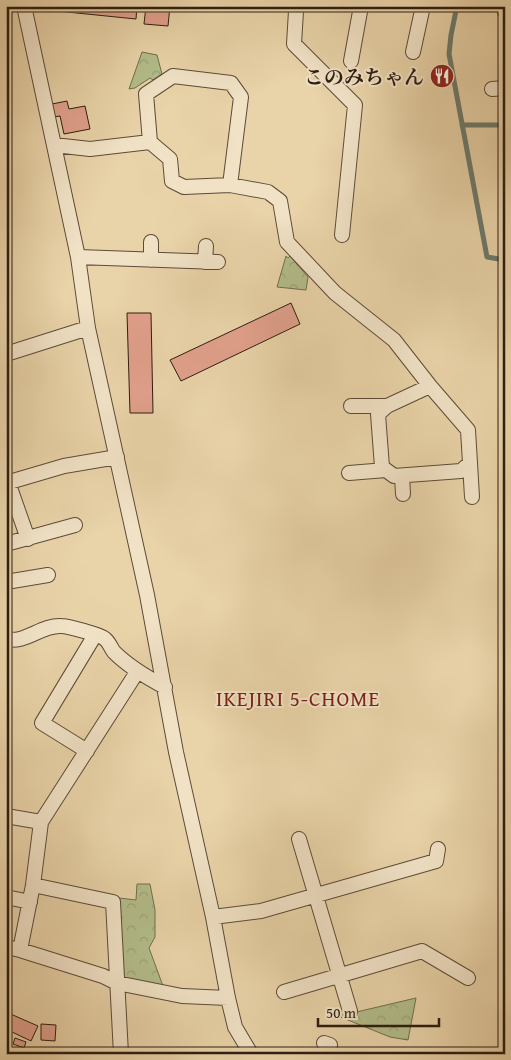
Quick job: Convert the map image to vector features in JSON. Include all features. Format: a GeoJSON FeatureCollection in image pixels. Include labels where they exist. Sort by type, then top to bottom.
{"type":"FeatureCollection","features":[{"type":"Feature","properties":{"kind":"street"},"geometry":{"type":"LineString","coordinates":[[24,6],[78,258],[88,328],[117,457],[165,687],[176,752],[213,917],[228,998],[235,1027],[251,1054]]}},
{"type":"Feature","properties":{"kind":"street"},"geometry":{"type":"LineString","coordinates":[[298,6],[294,44],[355,105],[342,235]]}},
{"type":"Feature","properties":{"kind":"street"},"geometry":{"type":"LineString","coordinates":[[351,61],[361,6]]}},
{"type":"Feature","properties":{"kind":"street"},"geometry":{"type":"LineString","coordinates":[[413,52],[423,6]]}},
{"type":"Feature","properties":{"kind":"street"},"geometry":{"type":"LineString","coordinates":[[503,6],[505,12]]}},
{"type":"Feature","properties":{"kind":"street"},"geometry":{"type":"LineString","coordinates":[[230,185],[241,97],[231,83],[173,76],[146,94],[150,142],[170,159],[172,181],[184,187],[230,185],[268,192],[280,201],[287,242],[335,292],[394,340],[468,430],[472,496]]}},
{"type":"Feature","properties":{"kind":"street"},"geometry":{"type":"LineString","coordinates":[[54,145],[90,149],[150,142]]}},
{"type":"Feature","properties":{"kind":"street"},"geometry":{"type":"LineString","coordinates":[[151,242],[151,260]]}},
{"type":"Feature","properties":{"kind":"street"},"geometry":{"type":"LineString","coordinates":[[78,258],[211,262],[206,246]]}},
{"type":"Feature","properties":{"kind":"street"},"geometry":{"type":"LineString","coordinates":[[6,354],[88,328]]}},
{"type":"Feature","properties":{"kind":"street"},"geometry":{"type":"LineString","coordinates":[[430,386],[387,406],[378,414],[382,466],[394,476],[402,476],[461,471],[470,463]]}},
{"type":"Feature","properties":{"kind":"street"},"geometry":{"type":"LineString","coordinates":[[351,406],[387,406]]}},
{"type":"Feature","properties":{"kind":"street"},"geometry":{"type":"LineString","coordinates":[[28,538],[7,482],[64,466],[117,457]]}},
{"type":"Feature","properties":{"kind":"street"},"geometry":{"type":"LineString","coordinates":[[349,473],[386,470]]}},
{"type":"Feature","properties":{"kind":"street"},"geometry":{"type":"LineString","coordinates":[[402,476],[403,494]]}},
{"type":"Feature","properties":{"kind":"street"},"geometry":{"type":"LineString","coordinates":[[6,544],[75,526]]}},
{"type":"Feature","properties":{"kind":"street"},"geometry":{"type":"LineString","coordinates":[[6,582],[48,575]]}},
{"type":"Feature","properties":{"kind":"street"},"geometry":{"type":"LineString","coordinates":[[6,639],[16,642],[42,630],[60,626],[95,635],[105,639],[113,651],[137,672],[165,687]]}},
{"type":"Feature","properties":{"kind":"street"},"geometry":{"type":"LineString","coordinates":[[86,751],[42,723],[95,635]]}},
{"type":"Feature","properties":{"kind":"street"},"geometry":{"type":"LineString","coordinates":[[137,672],[41,822],[30,902],[13,948],[103,976],[117,983],[182,996],[228,998]]}},
{"type":"Feature","properties":{"kind":"street"},"geometry":{"type":"LineString","coordinates":[[6,816],[41,822]]}},
{"type":"Feature","properties":{"kind":"street"},"geometry":{"type":"LineString","coordinates":[[299,839],[350,1011]]}},
{"type":"Feature","properties":{"kind":"street"},"geometry":{"type":"LineString","coordinates":[[213,917],[261,911],[436,861],[438,849]]}},
{"type":"Feature","properties":{"kind":"street"},"geometry":{"type":"LineString","coordinates":[[33,885],[113,902],[121,1054]]}},
{"type":"Feature","properties":{"kind":"street"},"geometry":{"type":"LineString","coordinates":[[6,897],[30,902]]}},
{"type":"Feature","properties":{"kind":"street"},"geometry":{"type":"LineString","coordinates":[[284,992],[422,951],[459,978]]}},
{"type":"Feature","properties":{"kind":"green space"},"geometry":{"type":"Polygon","coordinates":[[[142,52],[157,55],[162,74],[153,80],[150,78],[135,88],[129,89],[142,52]]]}},
{"type":"Feature","properties":{"kind":"green space"},"geometry":{"type":"Polygon","coordinates":[[[286,256],[288,258],[290,256],[308,277],[306,290],[277,287],[286,256]]]}},
{"type":"Feature","properties":{"kind":"green space"},"geometry":{"type":"Polygon","coordinates":[[[137,884],[150,884],[155,910],[155,937],[149,948],[163,986],[124,979],[120,974],[119,898],[136,900],[137,884]]]}},
{"type":"Feature","properties":{"kind":"green space"},"geometry":{"type":"Polygon","coordinates":[[[416,998],[408,1040],[390,1037],[333,1014],[346,1010],[348,1014],[416,998]]]}},
{"type":"Feature","properties":{"kind":"building"},"geometry":{"type":"Polygon","coordinates":[[[57,6],[137,6],[136,19],[57,11],[57,6]]]}},
{"type":"Feature","properties":{"kind":"building"},"geometry":{"type":"Polygon","coordinates":[[[146,6],[170,6],[168,26],[144,24],[146,6]]]}},
{"type":"Feature","properties":{"kind":"building"},"geometry":{"type":"Polygon","coordinates":[[[67,101],[69,109],[85,106],[90,129],[64,134],[60,116],[54,117],[52,104],[67,101]]]}},
{"type":"Feature","properties":{"kind":"building"},"geometry":{"type":"Polygon","coordinates":[[[291,303],[300,324],[181,381],[170,360],[291,303]]]}},
{"type":"Feature","properties":{"kind":"building"},"geometry":{"type":"Polygon","coordinates":[[[127,313],[151,313],[153,413],[130,413],[127,313]]]}},
{"type":"Feature","properties":{"kind":"building"},"geometry":{"type":"Polygon","coordinates":[[[6,1012],[38,1026],[31,1041],[12,1032],[10,1037],[6,1035],[6,1012]]]}},
{"type":"Feature","properties":{"kind":"building"},"geometry":{"type":"Polygon","coordinates":[[[41,1024],[56,1025],[55,1041],[41,1040],[41,1024]]]}},
{"type":"Feature","properties":{"kind":"building"},"geometry":{"type":"Polygon","coordinates":[[[15,1038],[26,1042],[24,1048],[13,1044],[15,1038]]]}},
{"type":"Feature","properties":{"kind":"waterway"},"geometry":{"type":"LineString","coordinates":[[457,6],[449,54],[487,257],[505,260]]}},
{"type":"Feature","properties":{"kind":"waterway"},"geometry":{"type":"LineString","coordinates":[[462,125],[505,125]]}},
{"type":"Feature","properties":{"kind":"place","name":"このみちゃん"},"geometry":{"type":"Point","coordinates":[442,76]}},
{"type":"Feature","properties":{"kind":"district","name":"IKEJIRI 5-CHOME"},"geometry":{"type":"Point","coordinates":[298,698]}}]}
